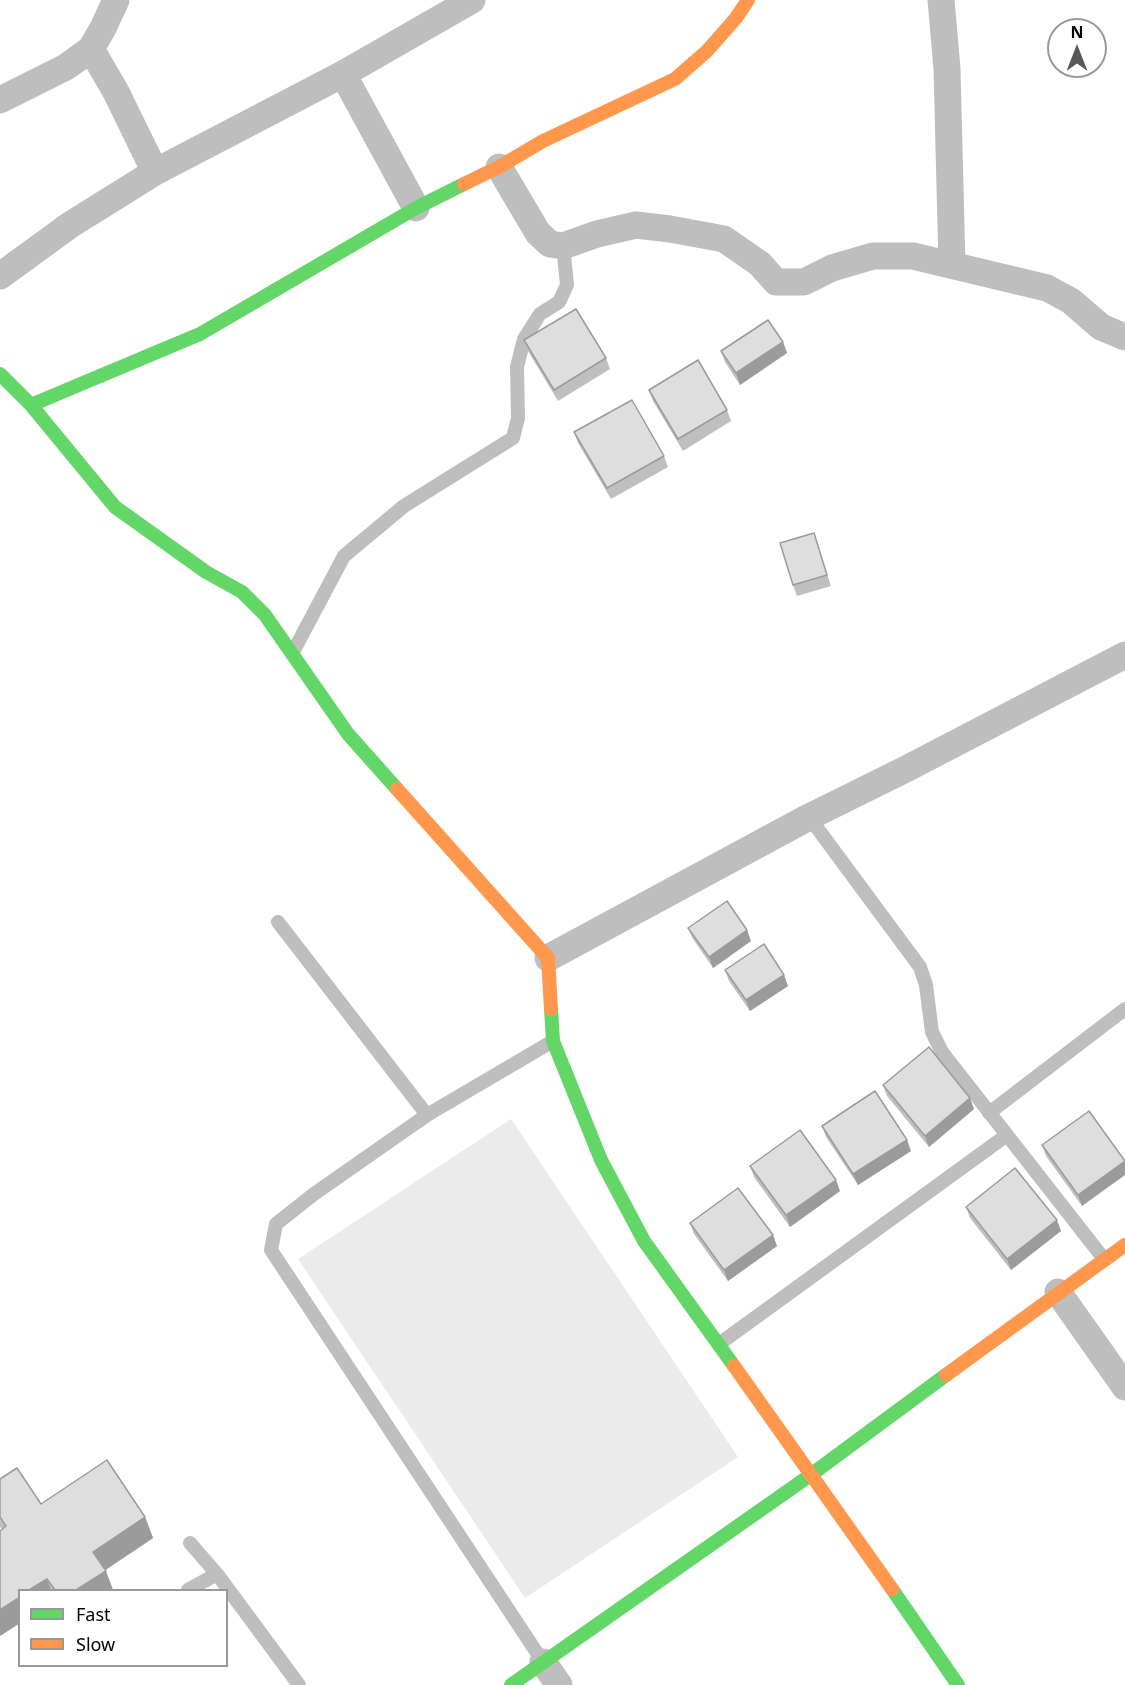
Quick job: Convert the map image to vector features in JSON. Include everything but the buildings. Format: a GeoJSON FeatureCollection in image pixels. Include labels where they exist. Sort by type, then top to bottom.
{"type":"FeatureCollection","features":[{"type":"Feature","properties":{"kind":"street"},"geometry":{"type":"LineString","coordinates":[[0,100],[66,68],[90,49],[116,0]]}},
{"type":"Feature","properties":{"kind":"street"},"geometry":{"type":"LineString","coordinates":[[0,276],[70,225],[155,172],[343,74],[472,0]]}},
{"type":"Feature","properties":{"kind":"street"},"geometry":{"type":"LineString","coordinates":[[31,405],[200,334],[416,208],[499,167],[543,141],[675,79],[707,51],[736,18],[748,0]]}},
{"type":"Feature","properties":{"kind":"street"},"geometry":{"type":"LineString","coordinates":[[941,0],[947,69],[952,265]]}},
{"type":"Feature","properties":{"kind":"street"},"geometry":{"type":"LineString","coordinates":[[90,49],[116,92],[155,172]]}},
{"type":"Feature","properties":{"kind":"street"},"geometry":{"type":"LineString","coordinates":[[343,74],[416,208]]}},
{"type":"Feature","properties":{"kind":"street"},"geometry":{"type":"LineString","coordinates":[[499,167],[538,233],[550,244],[563,246],[597,234],[636,225],[724,239],[760,264],[776,282],[804,282],[832,268],[873,256],[913,256],[1047,288],[1071,301],[1101,327],[1125,338]]}},
{"type":"Feature","properties":{"kind":"street"},"geometry":{"type":"LineString","coordinates":[[0,374],[31,405],[115,507],[206,572],[242,592],[265,615],[348,734],[548,958],[553,1041],[601,1160],[644,1241],[812,1474],[958,1685]]}},
{"type":"Feature","properties":{"kind":"street"},"geometry":{"type":"LineString","coordinates":[[548,958],[808,817],[906,770],[1125,655]]}},
{"type":"Feature","properties":{"kind":"street"},"geometry":{"type":"LineString","coordinates":[[511,1685],[812,1474],[1125,1245]]}},
{"type":"Feature","properties":{"kind":"street"},"geometry":{"type":"LineString","coordinates":[[1058,1292],[1125,1387]]}},
{"type":"Feature","properties":{"kind":"street"},"geometry":{"type":"LineString","coordinates":[[543,1662],[559,1685]]}},
{"type":"Feature","properties":{"kind":"lane"},"geometry":{"type":"LineString","coordinates":[[292,654],[344,556],[404,506],[513,438],[518,418],[517,368],[524,339],[540,314],[559,302],[567,285],[563,246]]}},
{"type":"Feature","properties":{"kind":"lane"},"geometry":{"type":"LineString","coordinates":[[808,817],[920,967],[926,985],[932,1032],[942,1052],[1104,1259]]}},
{"type":"Feature","properties":{"kind":"lane"},"geometry":{"type":"LineString","coordinates":[[278,922],[427,1115]]}},
{"type":"Feature","properties":{"kind":"lane"},"geometry":{"type":"LineString","coordinates":[[989,1113],[1125,1009]]}},
{"type":"Feature","properties":{"kind":"lane"},"geometry":{"type":"LineString","coordinates":[[543,1662],[271,1250],[276,1224],[427,1115],[553,1041]]}},
{"type":"Feature","properties":{"kind":"lane"},"geometry":{"type":"LineString","coordinates":[[719,1344],[1007,1135]]}},
{"type":"Feature","properties":{"kind":"lane"},"geometry":{"type":"LineString","coordinates":[[190,1543],[217,1574],[299,1685]]}},
{"type":"Feature","properties":{"kind":"lane"},"geometry":{"type":"LineString","coordinates":[[190,1589],[217,1574]]}},
{"type":"Feature","properties":{"kind":"shaded area"},"geometry":{"type":"Polygon","coordinates":[[[511,1119],[738,1457],[525,1598],[298,1259],[511,1119]]]}},
{"type":"Feature","properties":{"kind":"traffic: fast"},"geometry":{"type":"LineString","coordinates":[[31,405],[200,334],[416,208],[464,184]]}},
{"type":"Feature","properties":{"kind":"traffic: fast"},"geometry":{"type":"LineString","coordinates":[[0,374],[31,405],[115,507],[206,572],[242,592],[265,615],[348,734],[397,789]]}},
{"type":"Feature","properties":{"kind":"traffic: fast"},"geometry":{"type":"LineString","coordinates":[[551,1009],[553,1041],[601,1160],[644,1241],[734,1366]]}},
{"type":"Feature","properties":{"kind":"traffic: fast"},"geometry":{"type":"LineString","coordinates":[[511,1685],[812,1474],[946,1375]]}},
{"type":"Feature","properties":{"kind":"traffic: fast"},"geometry":{"type":"LineString","coordinates":[[892,1589],[958,1685]]}},
{"type":"Feature","properties":{"kind":"traffic: slow"},"geometry":{"type":"LineString","coordinates":[[464,184],[499,167],[543,141],[675,79],[707,51],[736,18],[748,0]]}},
{"type":"Feature","properties":{"kind":"traffic: slow"},"geometry":{"type":"LineString","coordinates":[[397,789],[548,958],[551,1009]]}},
{"type":"Feature","properties":{"kind":"traffic: slow"},"geometry":{"type":"LineString","coordinates":[[946,1375],[1125,1245]]}},
{"type":"Feature","properties":{"kind":"traffic: slow"},"geometry":{"type":"LineString","coordinates":[[734,1366],[892,1589]]}}]}
